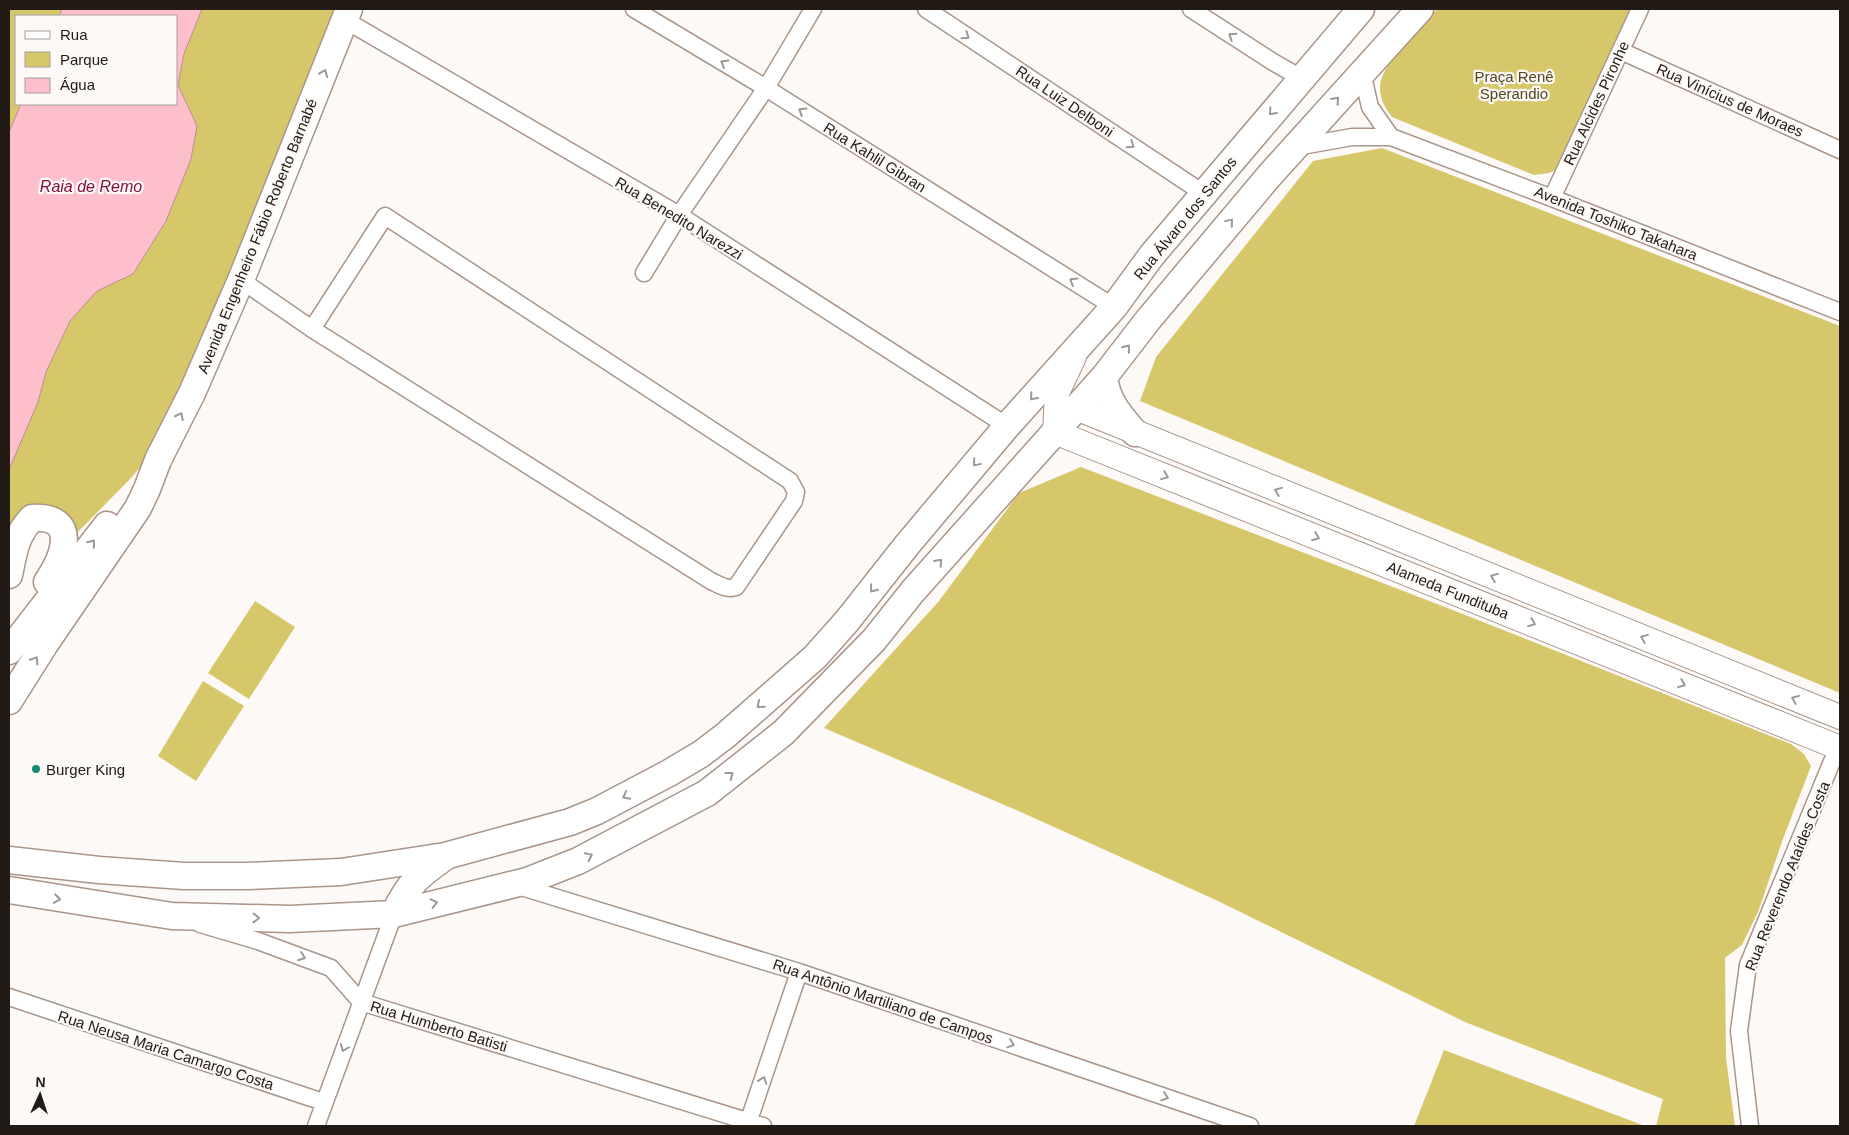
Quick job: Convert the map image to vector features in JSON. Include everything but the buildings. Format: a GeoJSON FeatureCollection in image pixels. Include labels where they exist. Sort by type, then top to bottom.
{"type":"FeatureCollection","features":[{"type":"Feature","properties":{"kind":"main road","name":"Rua Álvaro dos Santos"},"geometry":{"type":"LineString","coordinates":[[445,856],[570,822],[597,811],[669,773],[701,754],[726,735],[815,656],[848,621],[907,545],[1000,434],[1114,307],[1152,255],[1203,193],[1361,9]]}},
{"type":"Feature","properties":{"kind":"main road"},"geometry":{"type":"LineString","coordinates":[[172,916],[290,919],[394,914],[527,881],[578,861],[707,793],[783,733],[874,640],[913,591],[1030,458],[1062,417],[1104,377],[1148,320],[1294,147],[1420,9]]}},
{"type":"Feature","properties":{"kind":"main road","name":"Avenida Engenheiro Fábio Roberto Barnabé"},"geometry":{"type":"LineString","coordinates":[[158,460],[192,393],[241,280],[347,15]]}},
{"type":"Feature","properties":{"kind":"main road"},"geometry":{"type":"LineString","coordinates":[[1062,417],[1058,392],[1078,348]]}},
{"type":"Feature","properties":{"kind":"main road"},"geometry":{"type":"LineString","coordinates":[[1104,377],[1116,411],[1135,433]]}},
{"type":"Feature","properties":{"kind":"main road"},"geometry":{"type":"LineString","coordinates":[[1000,434],[1062,417]]}},
{"type":"Feature","properties":{"kind":"main road","name":"Alameda Fundituba"},"geometry":{"type":"LineString","coordinates":[[1062,417],[1135,433],[1840,717]]}},
{"type":"Feature","properties":{"kind":"main road","name":"Alameda Fundituba"},"geometry":{"type":"LineString","coordinates":[[1062,417],[1139,466],[1840,747]]}},
{"type":"Feature","properties":{"kind":"main road"},"geometry":{"type":"LineString","coordinates":[[1030,458],[1052,452],[1077,451],[1139,466]]}},
{"type":"Feature","properties":{"kind":"main road"},"geometry":{"type":"LineString","coordinates":[[16,642],[158,460]]}},
{"type":"Feature","properties":{"kind":"main road"},"geometry":{"type":"LineString","coordinates":[[9,701],[45,644],[138,508],[158,460]]}},
{"type":"Feature","properties":{"kind":"main road"},"geometry":{"type":"LineString","coordinates":[[9,575],[17,538],[23,528],[32,518],[54,520],[62,529],[64,552],[58,566],[28,615],[16,642]]}},
{"type":"Feature","properties":{"kind":"main road"},"geometry":{"type":"LineString","coordinates":[[848,621],[874,640]]}},
{"type":"Feature","properties":{"kind":"main road"},"geometry":{"type":"LineString","coordinates":[[9,860],[99,870],[184,876],[247,876],[341,872],[445,856]]}},
{"type":"Feature","properties":{"kind":"main road"},"geometry":{"type":"LineString","coordinates":[[394,914],[410,884],[445,856]]}},
{"type":"Feature","properties":{"kind":"main road","name":"Rua Humberto Batisti"},"geometry":{"type":"LineString","coordinates":[[9,890],[172,916]]}},
{"type":"Feature","properties":{"kind":"street","name":"Rua Kahlil Gibran"},"geometry":{"type":"LineString","coordinates":[[634,9],[766,88],[1114,307]]}},
{"type":"Feature","properties":{"kind":"street"},"geometry":{"type":"LineString","coordinates":[[644,273],[678,215],[766,88],[813,9]]}},
{"type":"Feature","properties":{"kind":"street","name":"Rua Luiz Delboni"},"geometry":{"type":"LineString","coordinates":[[926,9],[1203,193]]}},
{"type":"Feature","properties":{"kind":"street"},"geometry":{"type":"LineString","coordinates":[[1191,9],[1272,62],[1301,78]]}},
{"type":"Feature","properties":{"kind":"street","name":"Rua Alcides Pironhe"},"geometry":{"type":"LineString","coordinates":[[1552,198],[1640,9]]}},
{"type":"Feature","properties":{"kind":"street","name":"Rua Benedito Narezzi"},"geometry":{"type":"LineString","coordinates":[[347,15],[678,215],[1000,434]]}},
{"type":"Feature","properties":{"kind":"street","name":"Rua Vinícius de Moraes"},"geometry":{"type":"LineString","coordinates":[[1620,51],[1840,150]]}},
{"type":"Feature","properties":{"kind":"street"},"geometry":{"type":"LineString","coordinates":[[1362,72],[1370,107],[1390,137]]}},
{"type":"Feature","properties":{"kind":"street"},"geometry":{"type":"LineString","coordinates":[[1294,147],[1352,137],[1390,137]]}},
{"type":"Feature","properties":{"kind":"street","name":"Avenida Toshiko Takahara"},"geometry":{"type":"LineString","coordinates":[[1390,137],[1552,198],[1840,312]]}},
{"type":"Feature","properties":{"kind":"street"},"geometry":{"type":"LineString","coordinates":[[241,280],[312,329],[723,587],[730,589],[736,587],[794,501],[796,492],[790,481],[385,216],[312,329]]}},
{"type":"Feature","properties":{"kind":"street","name":"Rua Reverendo Ataídes Costa"},"geometry":{"type":"LineString","coordinates":[[1750,1126],[1739,1031],[1748,965],[1840,747]]}},
{"type":"Feature","properties":{"kind":"street","name":"Rua Antônio Martiliano de Campos"},"geometry":{"type":"LineString","coordinates":[[513,884],[799,972],[1250,1126]]}},
{"type":"Feature","properties":{"kind":"street"},"geometry":{"type":"LineString","coordinates":[[316,1126],[323,1102],[394,914]]}},
{"type":"Feature","properties":{"kind":"street","name":"Rua Humberto Batisti"},"geometry":{"type":"LineString","coordinates":[[172,916],[258,941],[331,968],[361,1002],[753,1125]]}},
{"type":"Feature","properties":{"kind":"street"},"geometry":{"type":"LineString","coordinates":[[753,1125],[799,972]]}},
{"type":"Feature","properties":{"kind":"street","name":"Rua Neusa Maria Camargo Costa"},"geometry":{"type":"LineString","coordinates":[[9,997],[323,1102]]}},
{"type":"Feature","properties":{"kind":"green space"},"geometry":{"type":"Polygon","coordinates":[[[9,9],[336,9],[238,260],[163,426],[144,463],[74,536],[19,513],[9,527],[9,9]]]}},
{"type":"Feature","properties":{"kind":"green space","name":"Praça Renê Sperandio"},"geometry":{"type":"Polygon","coordinates":[[[1437,9],[1632,9],[1561,168],[1549,173],[1534,175],[1392,117],[1381,96],[1382,78],[1391,62],[1437,9]]]}},
{"type":"Feature","properties":{"kind":"green space"},"geometry":{"type":"Polygon","coordinates":[[[1382,148],[1840,326],[1840,693],[1140,401],[1156,357],[1313,161],[1382,148]]]}},
{"type":"Feature","properties":{"kind":"green space"},"geometry":{"type":"Polygon","coordinates":[[[1081,467],[1445,607],[1791,744],[1804,754],[1811,766],[1758,912],[1742,945],[1725,958],[1726,1058],[1735,1126],[1656,1126],[1663,1099],[1465,1022],[1216,900],[1023,813],[824,728],[939,601],[1019,493],[1081,467]]]}},
{"type":"Feature","properties":{"kind":"green space"},"geometry":{"type":"Polygon","coordinates":[[[255,601],[295,627],[249,699],[208,673],[255,601]]]}},
{"type":"Feature","properties":{"kind":"green space"},"geometry":{"type":"Polygon","coordinates":[[[203,681],[244,706],[196,781],[158,756],[203,681]]]}},
{"type":"Feature","properties":{"kind":"green space"},"geometry":{"type":"Polygon","coordinates":[[[1444,1050],[1645,1126],[1414,1126],[1444,1050]]]}},
{"type":"Feature","properties":{"kind":"water","name":"Raia de Remo"},"geometry":{"type":"Polygon","coordinates":[[[62,9],[202,9],[184,54],[178,85],[178,15],[59,15],[62,9]]]}},
{"type":"Feature","properties":{"kind":"water","name":"Raia de Remo"},"geometry":{"type":"Polygon","coordinates":[[[178,85],[197,126],[191,159],[166,221],[133,274],[97,291],[70,321],[46,372],[38,402],[9,470],[9,132],[21,105],[178,105],[178,85]]]}},
{"type":"Feature","properties":{"kind":"place","name":"Burger King"},"geometry":{"type":"Point","coordinates":[36,769]}}]}
